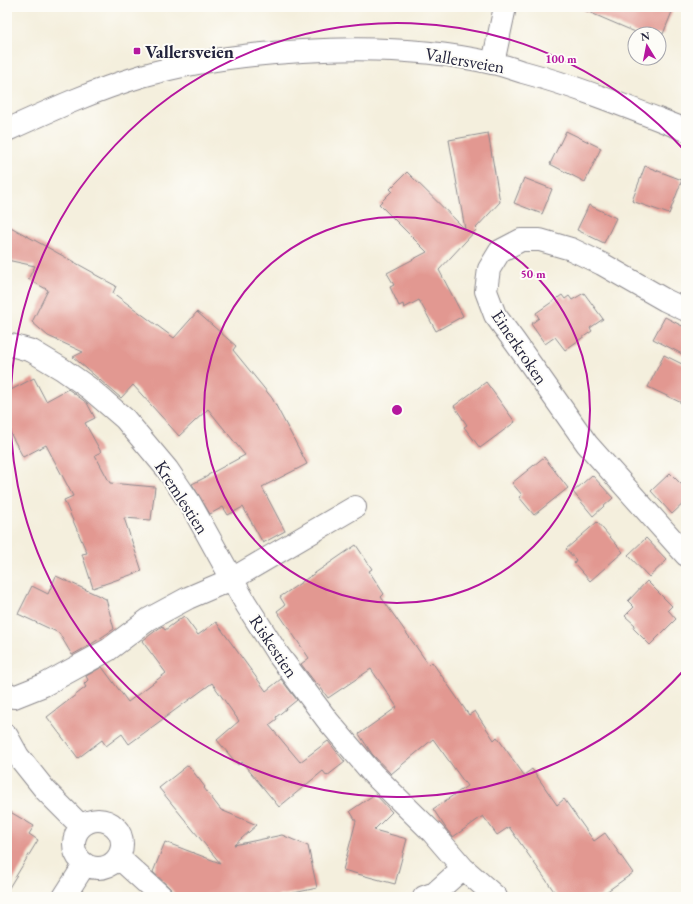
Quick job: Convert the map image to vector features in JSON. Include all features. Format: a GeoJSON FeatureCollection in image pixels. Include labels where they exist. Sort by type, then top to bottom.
{"type":"FeatureCollection","features":[{"type":"Feature","properties":{"kind":"street"},"geometry":{"type":"LineString","coordinates":[[493,63],[505,7]]}},
{"type":"Feature","properties":{"kind":"street","name":"Vallersveien"},"geometry":{"type":"LineString","coordinates":[[7,130],[104,89],[184,65],[215,59],[270,53],[322,50],[392,49],[439,53],[493,63],[556,81],[618,103],[686,130]]}},
{"type":"Feature","properties":{"kind":"street","name":"Einerkroken"},"geometry":{"type":"LineString","coordinates":[[686,310],[665,300],[602,264],[570,249],[540,240],[521,240],[500,251],[489,269],[486,292],[495,315],[587,444],[686,555]]}},
{"type":"Feature","properties":{"kind":"street","name":"Kremlestien"},"geometry":{"type":"LineString","coordinates":[[7,346],[32,351],[62,369],[89,388],[125,419],[167,469],[190,503],[232,579]]}},
{"type":"Feature","properties":{"kind":"street"},"geometry":{"type":"LineString","coordinates":[[7,694],[14,697],[44,685],[108,650],[149,619],[188,598],[232,579],[355,507]]}},
{"type":"Feature","properties":{"kind":"street","name":"Riskestien"},"geometry":{"type":"LineString","coordinates":[[232,579],[277,653],[328,721],[373,774],[433,833],[463,868],[496,897]]}},
{"type":"Feature","properties":{"kind":"street"},"geometry":{"type":"LineString","coordinates":[[7,736],[18,756],[42,785],[81,826]]}},
{"type":"Feature","properties":{"kind":"street"},"geometry":{"type":"LineString","coordinates":[[96,819],[111,823],[117,828],[121,835],[122,843],[118,858],[106,867],[91,867],[84,864],[79,859],[74,846],[74,838],[81,826],[96,819]]}},
{"type":"Feature","properties":{"kind":"street"},"geometry":{"type":"LineString","coordinates":[[118,858],[162,897]]}},
{"type":"Feature","properties":{"kind":"street"},"geometry":{"type":"LineString","coordinates":[[64,897],[84,864]]}},
{"type":"Feature","properties":{"kind":"street"},"geometry":{"type":"LineString","coordinates":[[424,897],[435,893],[463,868]]}},
{"type":"Feature","properties":{"kind":"building"},"geometry":{"type":"Polygon","coordinates":[[[577,7],[674,7],[666,26],[627,26],[627,28],[577,7]]]}},
{"type":"Feature","properties":{"kind":"building"},"geometry":{"type":"Polygon","coordinates":[[[566,131],[601,148],[585,182],[550,164],[566,131]]]}},
{"type":"Feature","properties":{"kind":"building"},"geometry":{"type":"Polygon","coordinates":[[[488,133],[500,202],[439,270],[463,316],[436,331],[419,300],[404,308],[403,304],[399,306],[390,287],[394,285],[387,273],[427,252],[379,204],[392,191],[390,189],[407,172],[465,229],[449,140],[488,133]]]}},
{"type":"Feature","properties":{"kind":"building"},"geometry":{"type":"Polygon","coordinates":[[[645,166],[682,180],[669,214],[632,201],[645,166]]]}},
{"type":"Feature","properties":{"kind":"building"},"geometry":{"type":"Polygon","coordinates":[[[524,178],[552,189],[542,214],[514,203],[524,178]]]}},
{"type":"Feature","properties":{"kind":"building"},"geometry":{"type":"Polygon","coordinates":[[[589,205],[616,218],[604,243],[577,230],[589,205]]]}},
{"type":"Feature","properties":{"kind":"building"},"geometry":{"type":"Polygon","coordinates":[[[7,225],[116,286],[113,293],[174,338],[197,312],[236,346],[233,350],[272,398],[307,464],[262,487],[285,531],[263,543],[243,507],[228,515],[223,507],[210,514],[192,484],[245,455],[208,409],[179,436],[133,385],[121,398],[73,357],[83,352],[48,336],[32,322],[48,290],[28,279],[35,266],[7,260],[7,225]]]}},
{"type":"Feature","properties":{"kind":"building"},"geometry":{"type":"Polygon","coordinates":[[[584,293],[603,319],[590,328],[592,331],[565,350],[555,337],[545,344],[531,324],[539,318],[536,313],[562,295],[565,299],[569,296],[572,300],[584,293]]]}},
{"type":"Feature","properties":{"kind":"building"},"geometry":{"type":"Polygon","coordinates":[[[665,317],[686,328],[686,356],[653,339],[665,317]]]}},
{"type":"Feature","properties":{"kind":"building"},"geometry":{"type":"Polygon","coordinates":[[[664,355],[686,366],[686,405],[648,387],[664,355]]]}},
{"type":"Feature","properties":{"kind":"building"},"geometry":{"type":"Polygon","coordinates":[[[34,378],[46,401],[68,389],[87,403],[95,418],[85,423],[101,452],[95,455],[110,483],[155,487],[151,520],[124,518],[142,571],[93,588],[82,554],[87,553],[64,500],[73,496],[46,445],[23,457],[7,427],[7,392],[34,378]]]}},
{"type":"Feature","properties":{"kind":"building"},"geometry":{"type":"Polygon","coordinates":[[[486,382],[515,422],[480,448],[464,427],[467,425],[454,406],[486,382]]]}},
{"type":"Feature","properties":{"kind":"building"},"geometry":{"type":"Polygon","coordinates":[[[544,457],[568,488],[534,515],[519,497],[522,495],[512,483],[544,457]]]}},
{"type":"Feature","properties":{"kind":"building"},"geometry":{"type":"Polygon","coordinates":[[[670,473],[686,489],[686,501],[672,514],[651,491],[670,473]]]}},
{"type":"Feature","properties":{"kind":"building"},"geometry":{"type":"Polygon","coordinates":[[[592,475],[613,498],[593,516],[573,492],[592,475]]]}},
{"type":"Feature","properties":{"kind":"building"},"geometry":{"type":"Polygon","coordinates":[[[597,522],[623,552],[590,581],[574,563],[576,560],[566,549],[597,522]]]}},
{"type":"Feature","properties":{"kind":"building"},"geometry":{"type":"Polygon","coordinates":[[[646,538],[667,560],[649,577],[628,555],[646,538]]]}},
{"type":"Feature","properties":{"kind":"building"},"geometry":{"type":"Polygon","coordinates":[[[356,545],[372,569],[369,571],[384,594],[381,597],[429,665],[432,662],[469,715],[475,711],[494,740],[497,737],[524,775],[532,769],[557,805],[564,799],[594,841],[605,833],[633,873],[599,897],[558,897],[509,827],[497,835],[483,816],[453,837],[447,830],[433,809],[467,786],[433,739],[391,774],[372,754],[359,734],[397,707],[371,669],[328,698],[301,664],[309,658],[277,611],[285,605],[280,597],[356,545]]]}},
{"type":"Feature","properties":{"kind":"building"},"geometry":{"type":"Polygon","coordinates":[[[56,576],[106,599],[114,629],[72,655],[59,633],[18,614],[32,586],[48,594],[56,576]]]}},
{"type":"Feature","properties":{"kind":"building"},"geometry":{"type":"Polygon","coordinates":[[[647,581],[672,606],[668,610],[676,619],[650,645],[633,628],[635,625],[625,616],[634,607],[628,601],[647,581]]]}},
{"type":"Feature","properties":{"kind":"building"},"geometry":{"type":"Polygon","coordinates":[[[184,616],[198,635],[216,622],[266,691],[281,679],[297,700],[276,717],[277,719],[269,725],[300,762],[328,741],[345,762],[327,776],[323,771],[279,807],[242,762],[238,765],[217,740],[239,721],[212,683],[129,744],[122,734],[106,746],[102,740],[78,758],[47,717],[86,687],[84,684],[88,680],[86,676],[102,667],[128,702],[166,673],[142,641],[162,626],[165,630],[184,616]]]}},
{"type":"Feature","properties":{"kind":"building"},"geometry":{"type":"Polygon","coordinates":[[[188,765],[221,810],[257,825],[234,845],[282,835],[308,846],[317,888],[275,897],[174,897],[174,893],[170,888],[153,872],[165,842],[220,863],[159,788],[188,765]]]}},
{"type":"Feature","properties":{"kind":"building"},"geometry":{"type":"Polygon","coordinates":[[[375,794],[392,812],[374,830],[407,839],[395,884],[343,870],[356,821],[350,811],[375,794]]]}},
{"type":"Feature","properties":{"kind":"building"},"geometry":{"type":"Polygon","coordinates":[[[7,810],[34,826],[29,834],[38,840],[7,891],[7,810]]]}},
{"type":"Feature","properties":{"kind":"place","name":"Vallersveien"},"geometry":{"type":"Point","coordinates":[137,51]}}]}
